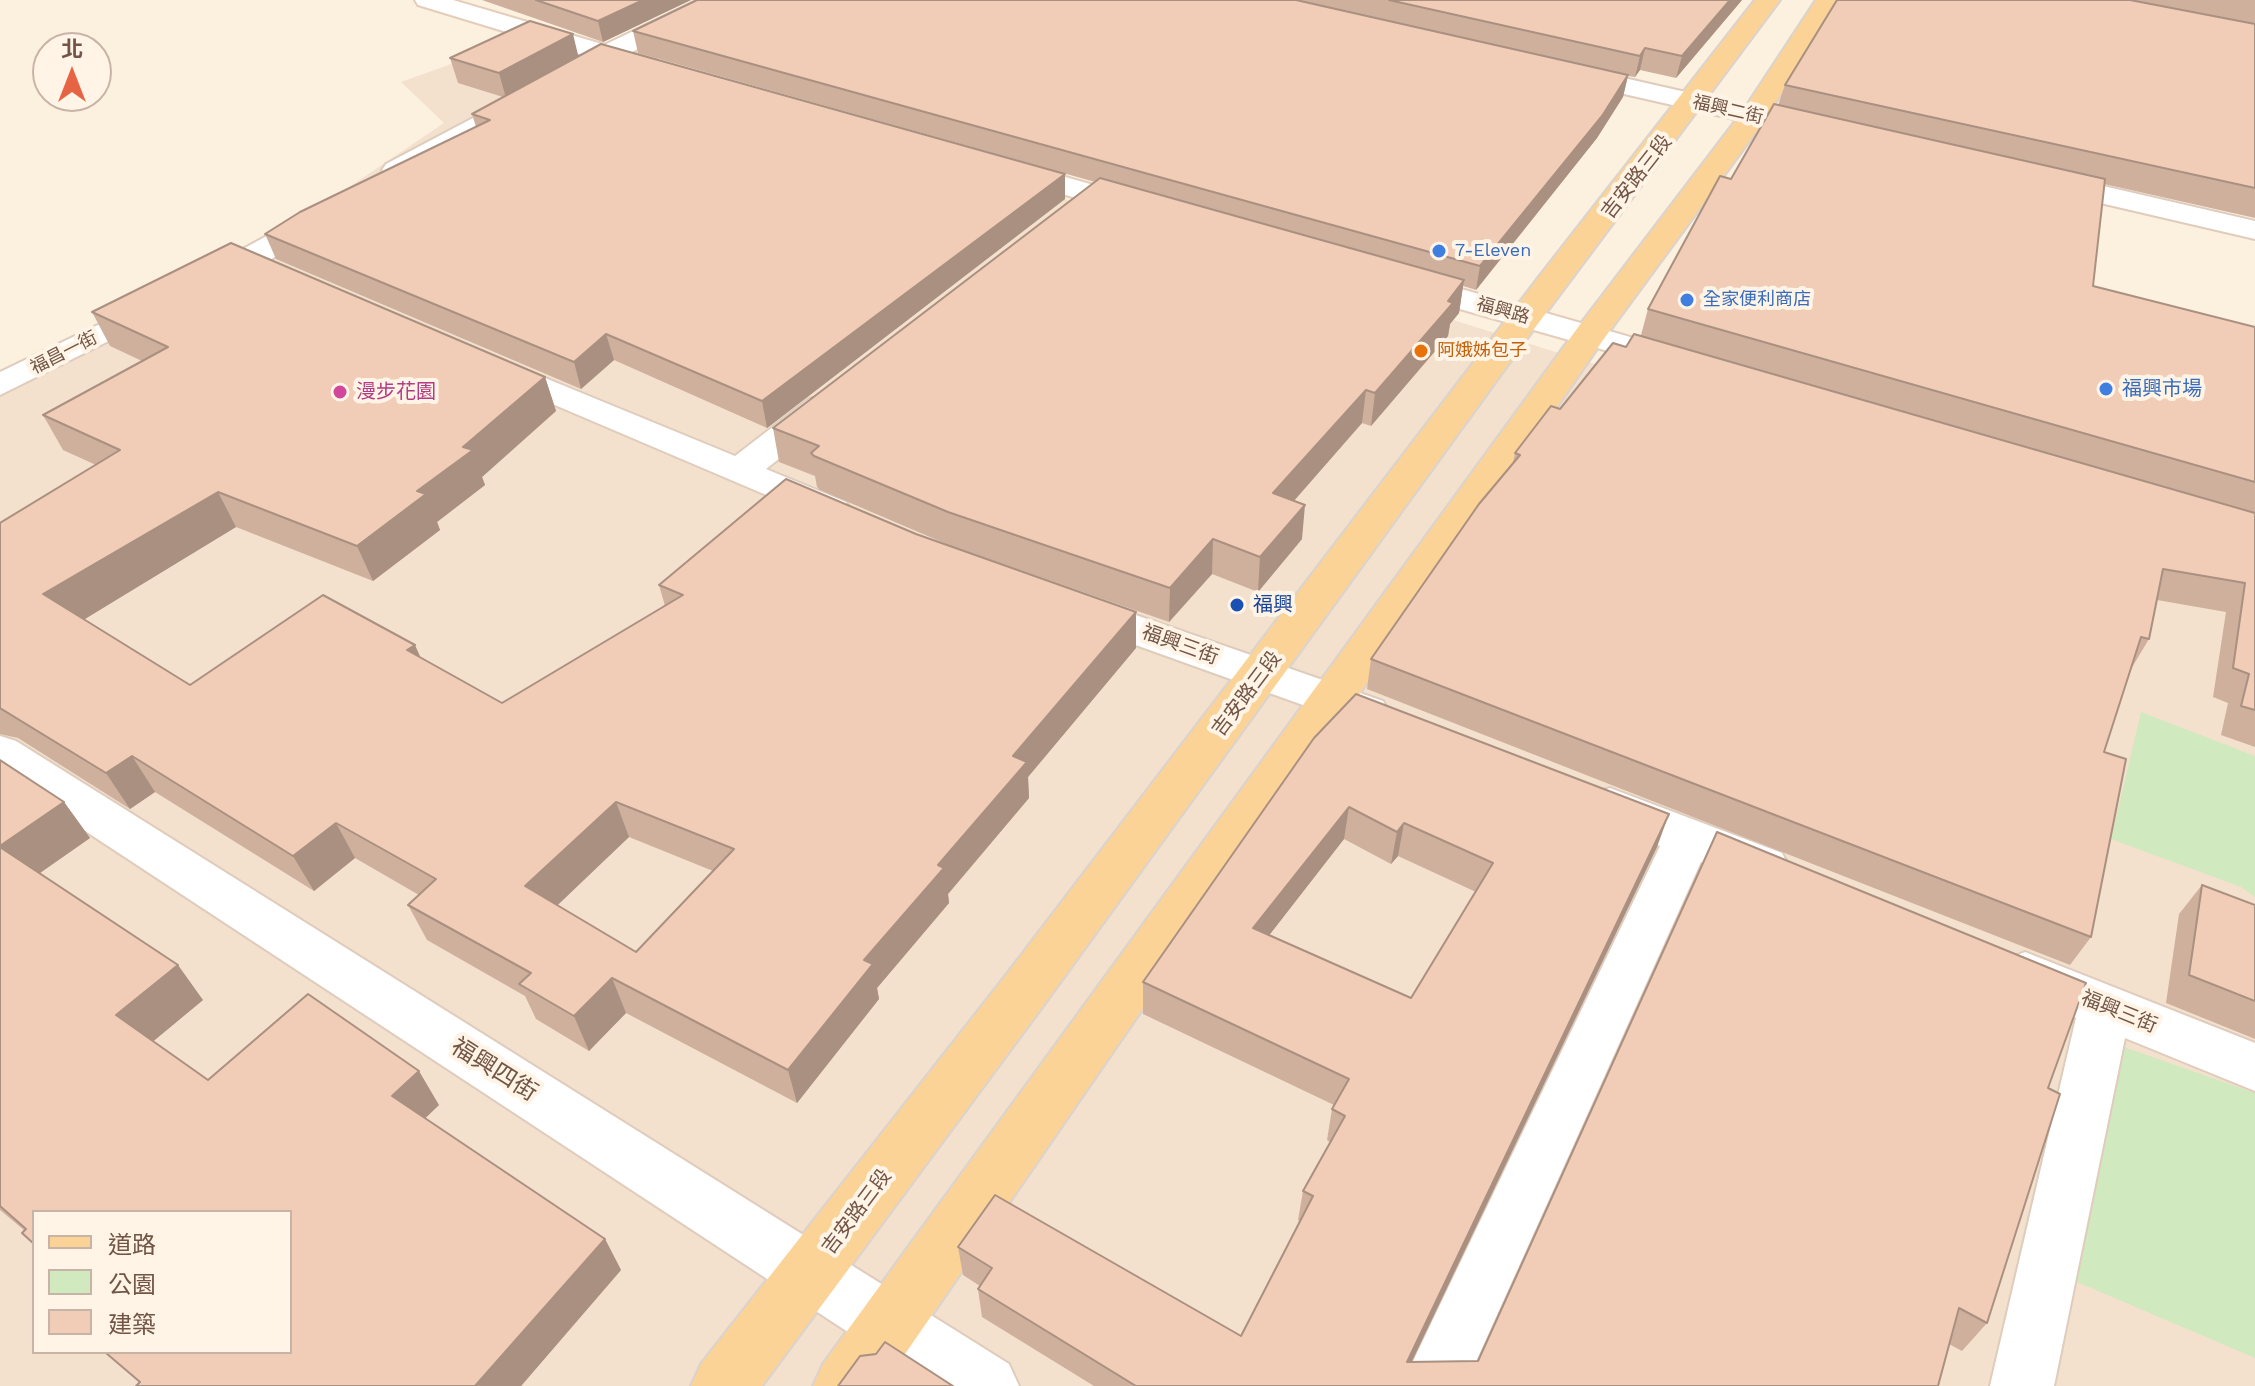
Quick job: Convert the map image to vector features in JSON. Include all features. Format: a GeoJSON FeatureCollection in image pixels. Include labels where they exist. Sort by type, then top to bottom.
{"type":"FeatureCollection","features":[{"type":"Feature","properties":{"kind":"main road","name":"吉安路三段"},"geometry":{"type":"LineString","coordinates":[[723,1386],[1262,674],[1525,318],[1695,102],[1768,0]]}},
{"type":"Feature","properties":{"kind":"main road"},"geometry":{"type":"LineString","coordinates":[[845,1386],[1589,335],[1754,115],[1828,0]]}},
{"type":"Feature","properties":{"kind":"street"},"geometry":{"type":"LineString","coordinates":[[431,0],[592,62],[682,76]]}},
{"type":"Feature","properties":{"kind":"street"},"geometry":{"type":"LineString","coordinates":[[592,62],[717,0]]}},
{"type":"Feature","properties":{"kind":"street","name":"福興二街"},"geometry":{"type":"LineString","coordinates":[[1541,67],[1832,133]]}},
{"type":"Feature","properties":{"kind":"street"},"geometry":{"type":"LineString","coordinates":[[973,160],[1172,217]]}},
{"type":"Feature","properties":{"kind":"street"},"geometry":{"type":"LineString","coordinates":[[2015,175],[2255,230]]}},
{"type":"Feature","properties":{"kind":"street"},"geometry":{"type":"LineString","coordinates":[[1058,223],[1095,195]]}},
{"type":"Feature","properties":{"kind":"street"},"geometry":{"type":"LineString","coordinates":[[245,261],[288,280]]}},
{"type":"Feature","properties":{"kind":"street","name":"福興路"},"geometry":{"type":"LineString","coordinates":[[1372,274],[1712,371]]}},
{"type":"Feature","properties":{"kind":"street"},"geometry":{"type":"LineString","coordinates":[[462,354],[867,527]]}},
{"type":"Feature","properties":{"kind":"street"},"geometry":{"type":"LineString","coordinates":[[738,472],[849,386]]}},
{"type":"Feature","properties":{"kind":"street","name":"福興三街"},"geometry":{"type":"LineString","coordinates":[[1039,595],[1402,726]]}},
{"type":"Feature","properties":{"kind":"street","name":"福興四街"},"geometry":{"type":"LineString","coordinates":[[0,753],[987,1386]]}},
{"type":"Feature","properties":{"kind":"street"},"geometry":{"type":"LineString","coordinates":[[1574,792],[1804,883]]}},
{"type":"Feature","properties":{"kind":"street"},"geometry":{"type":"LineString","coordinates":[[1433,1386],[1689,836]]}},
{"type":"Feature","properties":{"kind":"street","name":"福興三街"},"geometry":{"type":"LineString","coordinates":[[1991,959],[2255,1067]]}},
{"type":"Feature","properties":{"kind":"street"},"geometry":{"type":"LineString","coordinates":[[2022,1386],[2105,1006]]}},
{"type":"Feature","properties":{"kind":"lane"},"geometry":{"type":"LineString","coordinates":[[366,186],[552,84]]}},
{"type":"Feature","properties":{"kind":"lane","name":"福昌一街"},"geometry":{"type":"LineString","coordinates":[[0,385],[245,261],[341,201]]}},
{"type":"Feature","properties":{"kind":"shaded area"},"geometry":{"type":"Polygon","coordinates":[[[507,44],[693,93],[1096,208],[1581,360],[2255,556],[2255,1386],[0,1386],[0,383],[250,254],[444,123],[401,82],[507,44]]]}},
{"type":"Feature","properties":{"kind":"green space"},"geometry":{"type":"Polygon","coordinates":[[[2141,712],[2255,756],[2255,897],[2241,887],[2111,839],[2141,712]]]}},
{"type":"Feature","properties":{"kind":"green space"},"geometry":{"type":"Polygon","coordinates":[[[2124,1047],[2255,1093],[2255,1358],[2077,1282],[2124,1047]]]}},
{"type":"Feature","properties":{"kind":"building"},"geometry":{"type":"Polygon","coordinates":[[[536,0],[643,0],[598,21],[536,0]]]}},
{"type":"Feature","properties":{"kind":"building"},"geometry":{"type":"Polygon","coordinates":[[[697,0],[1296,0],[1628,75],[1602,116],[1480,266],[633,31],[697,0]]]}},
{"type":"Feature","properties":{"kind":"building"},"geometry":{"type":"Polygon","coordinates":[[[1389,0],[1730,0],[1682,56],[1645,48],[1640,56],[1389,0]]]}},
{"type":"Feature","properties":{"kind":"building"},"geometry":{"type":"Polygon","coordinates":[[[1837,0],[2130,0],[2255,24],[2255,188],[1785,85],[1837,0]]]}},
{"type":"Feature","properties":{"kind":"building"},"geometry":{"type":"Polygon","coordinates":[[[530,21],[573,34],[499,73],[450,58],[530,21]]]}},
{"type":"Feature","properties":{"kind":"building"},"geometry":{"type":"Polygon","coordinates":[[[601,44],[1065,174],[762,401],[606,334],[574,362],[265,234],[300,212],[490,120],[472,114],[601,44]]]}},
{"type":"Feature","properties":{"kind":"building"},"geometry":{"type":"Polygon","coordinates":[[[1774,104],[2105,179],[2093,286],[2255,327],[2255,482],[1648,309],[1720,176],[1731,179],[1774,104]]]}},
{"type":"Feature","properties":{"kind":"building"},"geometry":{"type":"Polygon","coordinates":[[[1100,178],[1464,280],[1448,301],[1453,303],[1375,393],[1366,390],[1273,493],[1305,505],[1260,557],[1213,539],[1170,588],[948,512],[814,456],[811,453],[819,446],[773,428],[1100,178]]]}},
{"type":"Feature","properties":{"kind":"building"},"geometry":{"type":"Polygon","coordinates":[[[231,243],[545,377],[463,447],[473,450],[417,491],[426,494],[357,546],[218,492],[43,594],[190,685],[323,595],[415,645],[407,650],[502,703],[683,595],[659,585],[786,479],[916,534],[1136,612],[1013,756],[1027,762],[938,865],[944,868],[864,960],[873,964],[788,1070],[612,978],[574,1016],[519,984],[531,973],[408,905],[436,879],[336,823],[293,856],[132,756],[106,773],[0,708],[0,523],[120,450],[43,415],[168,347],[92,312],[231,243]],[[616,802],[525,886],[636,952],[734,849],[616,802]]]}},
{"type":"Feature","properties":{"kind":"building"},"geometry":{"type":"Polygon","coordinates":[[[1634,334],[2255,513],[2255,710],[2241,706],[2249,674],[2233,668],[2245,583],[2163,569],[2149,639],[2141,637],[2104,752],[2126,759],[2091,937],[1371,659],[1479,504],[1520,455],[1515,453],[1551,406],[1560,409],[1613,343],[1626,347],[1634,334]]]}},
{"type":"Feature","properties":{"kind":"building"},"geometry":{"type":"Polygon","coordinates":[[[1356,694],[1669,814],[1407,1362],[1478,1361],[1717,832],[2086,983],[2048,1088],[2060,1094],[1987,1323],[1959,1308],[1938,1386],[1136,1386],[978,1289],[992,1268],[958,1247],[995,1195],[1241,1336],[1313,1196],[1303,1191],[1345,1116],[1332,1109],[1349,1079],[1143,982],[1314,738],[1356,694]],[[1349,807],[1253,928],[1411,998],[1493,863],[1404,823],[1397,832],[1349,807]]]}},
{"type":"Feature","properties":{"kind":"building"},"geometry":{"type":"Polygon","coordinates":[[[0,760],[64,802],[0,846],[0,760]]]}},
{"type":"Feature","properties":{"kind":"building"},"geometry":{"type":"Polygon","coordinates":[[[0,847],[178,965],[116,1015],[208,1080],[308,994],[419,1071],[392,1096],[605,1239],[475,1386],[136,1386],[140,1382],[107,1354],[292,1354],[292,1210],[32,1210],[32,1242],[22,1233],[26,1229],[0,1206],[0,847]]]}},
{"type":"Feature","properties":{"kind":"building"},"geometry":{"type":"Polygon","coordinates":[[[2202,885],[2255,905],[2255,1001],[2189,975],[2202,885]]]}},
{"type":"Feature","properties":{"kind":"building"},"geometry":{"type":"Polygon","coordinates":[[[885,1342],[953,1386],[838,1386],[860,1356],[876,1354],[885,1342]]]}},
{"type":"Feature","properties":{"kind":"place","name":"7-Eleven"},"geometry":{"type":"Point","coordinates":[1439,251]}},
{"type":"Feature","properties":{"kind":"place","name":"全家便利商店"},"geometry":{"type":"Point","coordinates":[1687,300]}},
{"type":"Feature","properties":{"kind":"place","name":"阿娥姊包子"},"geometry":{"type":"Point","coordinates":[1421,351]}},
{"type":"Feature","properties":{"kind":"place","name":"福興市場"},"geometry":{"type":"Point","coordinates":[2106,389]}},
{"type":"Feature","properties":{"kind":"place","name":"漫步花園"},"geometry":{"type":"Point","coordinates":[340,392]}},
{"type":"Feature","properties":{"kind":"place","name":"福興"},"geometry":{"type":"Point","coordinates":[1237,605]}}]}
